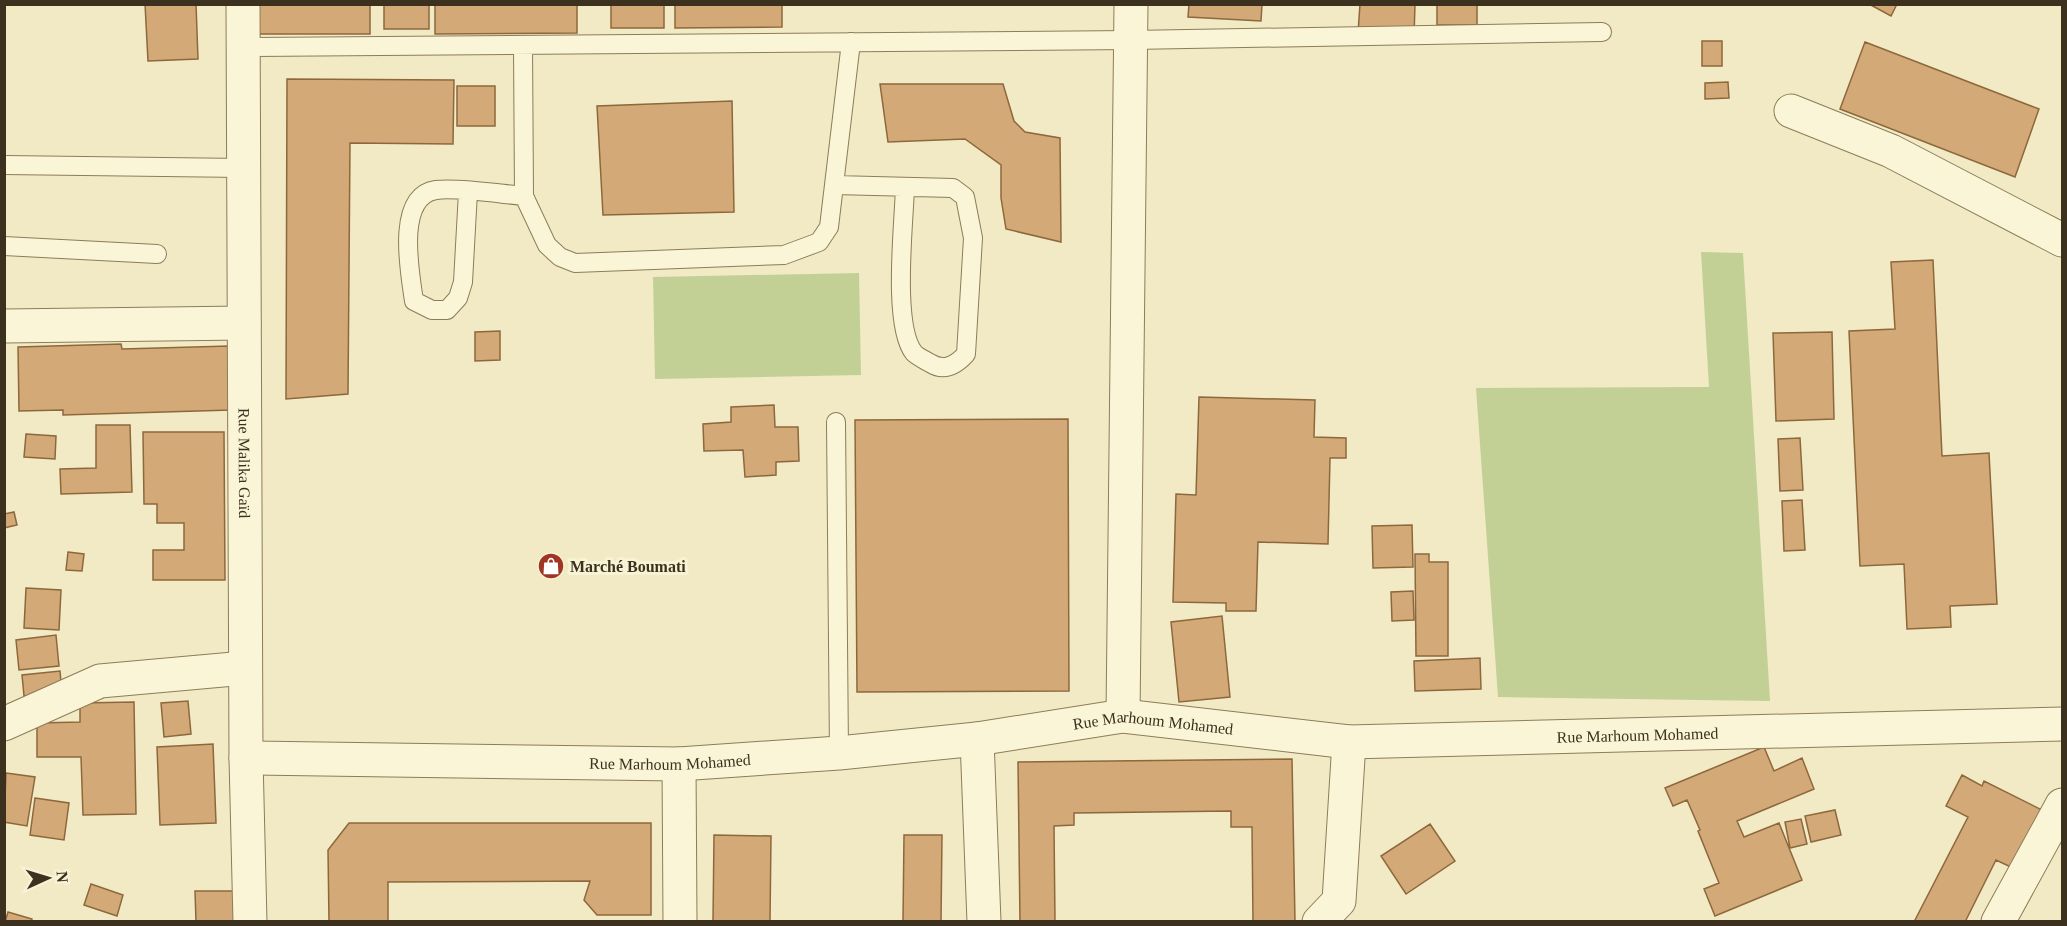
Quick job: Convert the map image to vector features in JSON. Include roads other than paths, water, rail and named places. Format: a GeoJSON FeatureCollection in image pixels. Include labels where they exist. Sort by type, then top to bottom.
{"type":"FeatureCollection","features":[{"type":"Feature","properties":{"kind":"street","name":"Rue Malika Gaïd"},"geometry":{"type":"LineString","coordinates":[[243,4],[245,668],[250,921]]}},
{"type":"Feature","properties":{"kind":"street"},"geometry":{"type":"LineString","coordinates":[[1123,716],[1131,4]]}},
{"type":"Feature","properties":{"kind":"street"},"geometry":{"type":"LineString","coordinates":[[1791,111],[1891,151],[2062,240]]}},
{"type":"Feature","properties":{"kind":"street"},"geometry":{"type":"LineString","coordinates":[[4,326],[244,324]]}},
{"type":"Feature","properties":{"kind":"street"},"geometry":{"type":"LineString","coordinates":[[4,724],[100,681],[245,668]]}},
{"type":"Feature","properties":{"kind":"street","name":"Rue Marhoum Mohamed"},"geometry":{"type":"LineString","coordinates":[[246,758],[679,764],[839,753],[977,739],[1123,716],[1349,742],[2062,724]]}},
{"type":"Feature","properties":{"kind":"street"},"geometry":{"type":"LineString","coordinates":[[977,739],[984,921]]}},
{"type":"Feature","properties":{"kind":"street"},"geometry":{"type":"LineString","coordinates":[[1319,921],[1339,901],[1349,742]]}},
{"type":"Feature","properties":{"kind":"street"},"geometry":{"type":"LineString","coordinates":[[679,764],[680,921]]}},
{"type":"Feature","properties":{"kind":"street"},"geometry":{"type":"LineString","coordinates":[[1998,921],[2062,806]]}},
{"type":"Feature","properties":{"kind":"lane"},"geometry":{"type":"LineString","coordinates":[[243,47],[1131,40],[1602,33]]}},
{"type":"Feature","properties":{"kind":"lane"},"geometry":{"type":"LineString","coordinates":[[523,46],[524,196],[547,245],[561,257],[575,263],[784,255],[819,242],[829,227],[850,42]]}},
{"type":"Feature","properties":{"kind":"lane"},"geometry":{"type":"LineString","coordinates":[[4,165],[243,168]]}},
{"type":"Feature","properties":{"kind":"lane"},"geometry":{"type":"LineString","coordinates":[[835,185],[953,188],[965,197],[973,238],[966,354],[957,364],[948,367],[936,367],[914,353],[904,326],[901,300],[905,187]]}},
{"type":"Feature","properties":{"kind":"lane"},"geometry":{"type":"LineString","coordinates":[[468,192],[461,290],[458,298],[447,310],[432,310],[414,302],[409,262],[409,216],[422,196],[436,190],[468,192],[524,196]]}},
{"type":"Feature","properties":{"kind":"lane"},"geometry":{"type":"LineString","coordinates":[[4,246],[157,254]]}},
{"type":"Feature","properties":{"kind":"lane"},"geometry":{"type":"LineString","coordinates":[[836,422],[839,753]]}},
{"type":"Feature","properties":{"kind":"place","name":"Marché Boumati"},"geometry":{"type":"Point","coordinates":[551,566]}}]}
